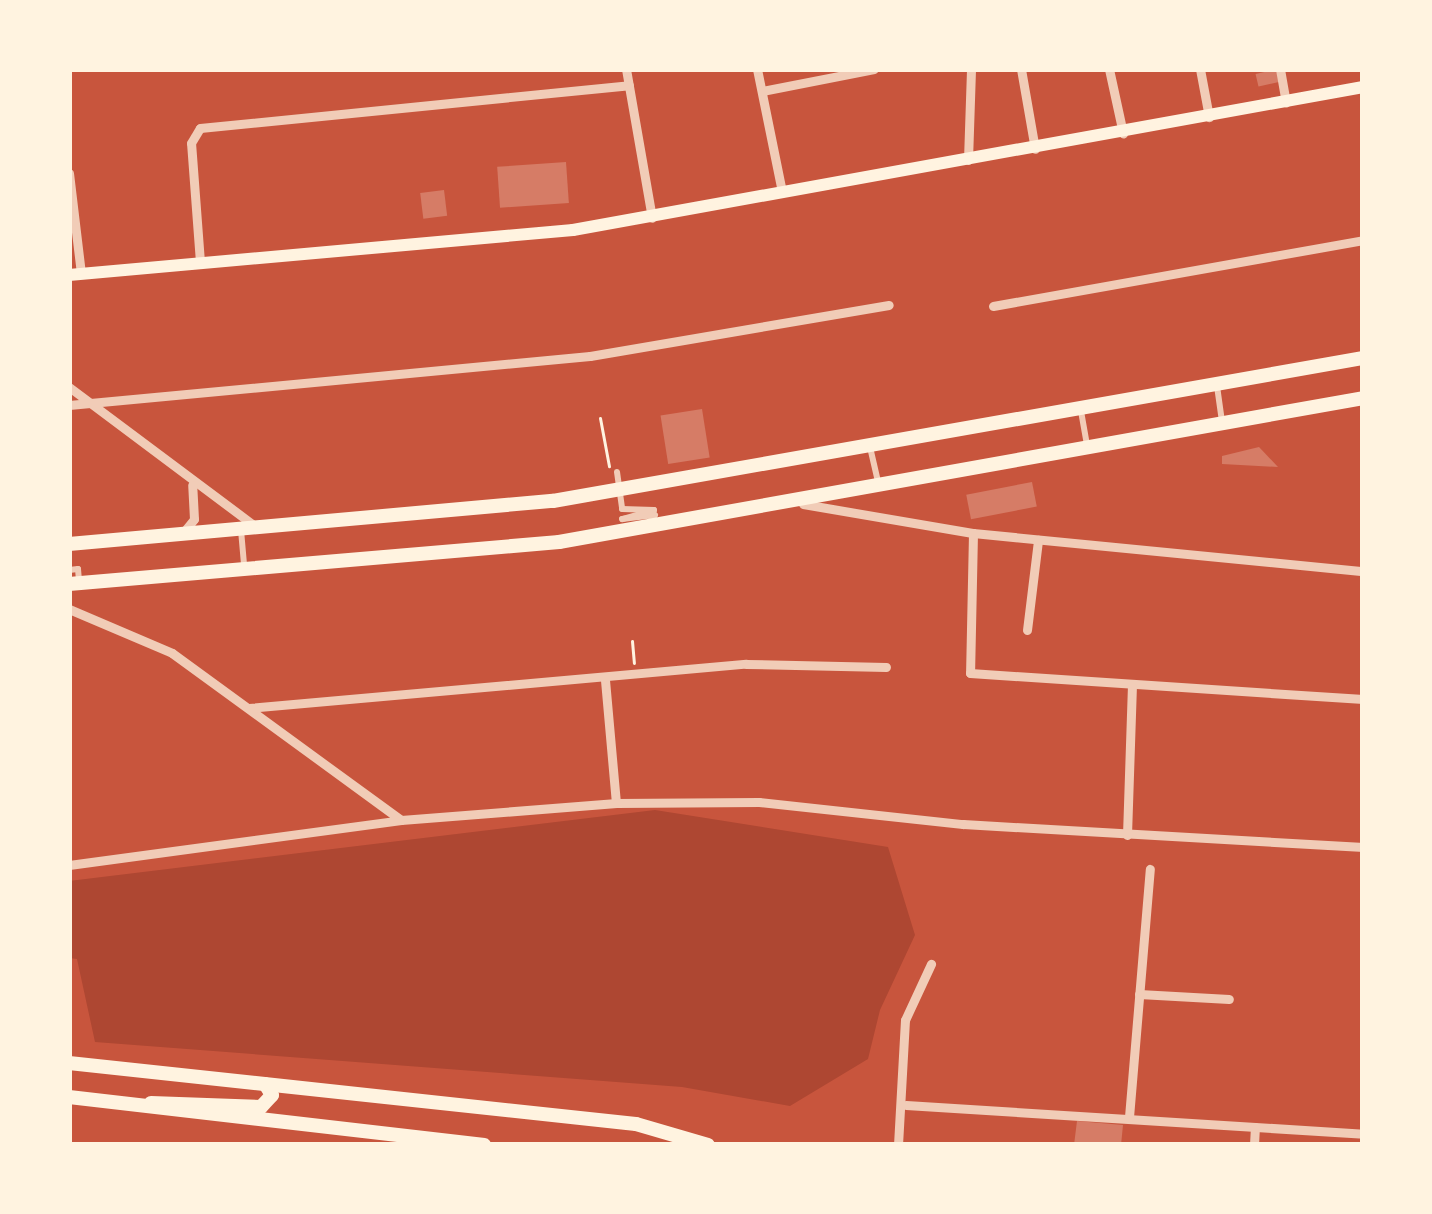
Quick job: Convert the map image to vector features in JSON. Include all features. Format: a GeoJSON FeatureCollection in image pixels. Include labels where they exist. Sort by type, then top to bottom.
{"type":"FeatureCollection","features":[{"type":"Feature","properties":{"kind":"main road"},"geometry":{"type":"LineString","coordinates":[[75,274],[652,218],[1363,87]]}},
{"type":"Feature","properties":{"kind":"main road"},"geometry":{"type":"LineString","coordinates":[[69,544],[620,490],[1363,358]]}},
{"type":"Feature","properties":{"kind":"main road"},"geometry":{"type":"LineString","coordinates":[[74,584],[621,533],[803,504],[1363,398]]}},
{"type":"Feature","properties":{"kind":"main road"},"geometry":{"type":"LineString","coordinates":[[69,1063],[636,1124],[708,1145]]}},
{"type":"Feature","properties":{"kind":"main road"},"geometry":{"type":"LineString","coordinates":[[134,1106],[173,1098],[261,1107],[272,1095],[266,1084]]}},
{"type":"Feature","properties":{"kind":"main road"},"geometry":{"type":"LineString","coordinates":[[69,1097],[484,1145]]}},
{"type":"Feature","properties":{"kind":"street"},"geometry":{"type":"LineString","coordinates":[[626,69],[652,218]]}},
{"type":"Feature","properties":{"kind":"street"},"geometry":{"type":"LineString","coordinates":[[757,69],[782,192]]}},
{"type":"Feature","properties":{"kind":"street"},"geometry":{"type":"LineString","coordinates":[[762,92],[874,69]]}},
{"type":"Feature","properties":{"kind":"street"},"geometry":{"type":"LineString","coordinates":[[968,160],[971,69]]}},
{"type":"Feature","properties":{"kind":"street"},"geometry":{"type":"LineString","coordinates":[[1021,69],[1035,149]]}},
{"type":"Feature","properties":{"kind":"street"},"geometry":{"type":"LineString","coordinates":[[1109,69],[1123,134]]}},
{"type":"Feature","properties":{"kind":"street"},"geometry":{"type":"LineString","coordinates":[[1200,69],[1209,118]]}},
{"type":"Feature","properties":{"kind":"street"},"geometry":{"type":"LineString","coordinates":[[1280,69],[1286,102]]}},
{"type":"Feature","properties":{"kind":"street"},"geometry":{"type":"LineString","coordinates":[[200,262],[191,133],[629,85]]}},
{"type":"Feature","properties":{"kind":"street"},"geometry":{"type":"LineString","coordinates":[[69,173],[75,274]]}},
{"type":"Feature","properties":{"kind":"street"},"geometry":{"type":"LineString","coordinates":[[993,306],[1363,239]]}},
{"type":"Feature","properties":{"kind":"street"},"geometry":{"type":"LineString","coordinates":[[69,405],[590,356],[889,305]]}},
{"type":"Feature","properties":{"kind":"street"},"geometry":{"type":"LineString","coordinates":[[1216,382],[1223,424]]}},
{"type":"Feature","properties":{"kind":"street"},"geometry":{"type":"LineString","coordinates":[[69,387],[249,528],[244,568]]}},
{"type":"Feature","properties":{"kind":"street"},"geometry":{"type":"LineString","coordinates":[[1080,407],[1088,448]]}},
{"type":"Feature","properties":{"kind":"street"},"geometry":{"type":"LineString","coordinates":[[870,447],[879,488]]}},
{"type":"Feature","properties":{"kind":"street"},"geometry":{"type":"LineString","coordinates":[[617,472],[622,509],[654,510],[622,519],[656,520],[620,526],[621,533]]}},
{"type":"Feature","properties":{"kind":"street"},"geometry":{"type":"LineString","coordinates":[[182,534],[194,519],[192,485]]}},
{"type":"Feature","properties":{"kind":"street"},"geometry":{"type":"LineString","coordinates":[[803,504],[974,533],[1363,571]]}},
{"type":"Feature","properties":{"kind":"street"},"geometry":{"type":"LineString","coordinates":[[974,533],[970,673],[1363,699]]}},
{"type":"Feature","properties":{"kind":"street"},"geometry":{"type":"LineString","coordinates":[[1027,630],[1038,540]]}},
{"type":"Feature","properties":{"kind":"street"},"geometry":{"type":"LineString","coordinates":[[69,570],[78,569],[74,584]]}},
{"type":"Feature","properties":{"kind":"street"},"geometry":{"type":"LineString","coordinates":[[69,609],[172,653],[401,820]]}},
{"type":"Feature","properties":{"kind":"street"},"geometry":{"type":"LineString","coordinates":[[249,708],[746,664],[886,667]]}},
{"type":"Feature","properties":{"kind":"street"},"geometry":{"type":"LineString","coordinates":[[604,680],[616,802]]}},
{"type":"Feature","properties":{"kind":"street"},"geometry":{"type":"LineString","coordinates":[[1126,835],[1132,687]]}},
{"type":"Feature","properties":{"kind":"street"},"geometry":{"type":"LineString","coordinates":[[69,865],[401,820],[616,802],[759,802],[1126,835],[1363,847]]}},
{"type":"Feature","properties":{"kind":"street"},"geometry":{"type":"LineString","coordinates":[[1129,1118],[1150,869]]}},
{"type":"Feature","properties":{"kind":"street"},"geometry":{"type":"LineString","coordinates":[[898,1145],[906,1105],[905,1020],[931,964]]}},
{"type":"Feature","properties":{"kind":"street"},"geometry":{"type":"LineString","coordinates":[[1139,994],[1229,999]]}},
{"type":"Feature","properties":{"kind":"street"},"geometry":{"type":"LineString","coordinates":[[906,1105],[1363,1135]]}},
{"type":"Feature","properties":{"kind":"street"},"geometry":{"type":"LineString","coordinates":[[1254,1145],[1255,1126]]}},
{"type":"Feature","properties":{"kind":"path"},"geometry":{"type":"LineString","coordinates":[[600,418],[610,473],[617,472]]}},
{"type":"Feature","properties":{"kind":"path"},"geometry":{"type":"LineString","coordinates":[[632,641],[635,677]]}},
{"type":"Feature","properties":{"kind":"shaded area"},"geometry":{"type":"Polygon","coordinates":[[[655,810],[888,847],[915,935],[880,1010],[868,1059],[790,1106],[682,1087],[95,1042],[77,959],[69,958],[69,881],[655,810]]]}},
{"type":"Feature","properties":{"kind":"building"},"geometry":{"type":"Polygon","coordinates":[[[1277,69],[1280,82],[1258,87],[1256,74],[1277,69]]]}},
{"type":"Feature","properties":{"kind":"building"},"geometry":{"type":"Polygon","coordinates":[[[566,162],[569,203],[500,208],[497,167],[566,162]]]}},
{"type":"Feature","properties":{"kind":"building"},"geometry":{"type":"Polygon","coordinates":[[[444,190],[447,216],[423,219],[420,193],[444,190]]]}},
{"type":"Feature","properties":{"kind":"building"},"geometry":{"type":"Polygon","coordinates":[[[702,409],[710,457],[668,464],[661,416],[702,409]]]}},
{"type":"Feature","properties":{"kind":"building"},"geometry":{"type":"Polygon","coordinates":[[[1259,447],[1278,467],[1222,464],[1222,456],[1259,447]]]}},
{"type":"Feature","properties":{"kind":"building"},"geometry":{"type":"Polygon","coordinates":[[[1032,482],[1037,507],[971,519],[966,495],[1032,482]]]}},
{"type":"Feature","properties":{"kind":"building"},"geometry":{"type":"Polygon","coordinates":[[[1077,1121],[1123,1125],[1121,1145],[1074,1145],[1077,1121]]]}}]}
